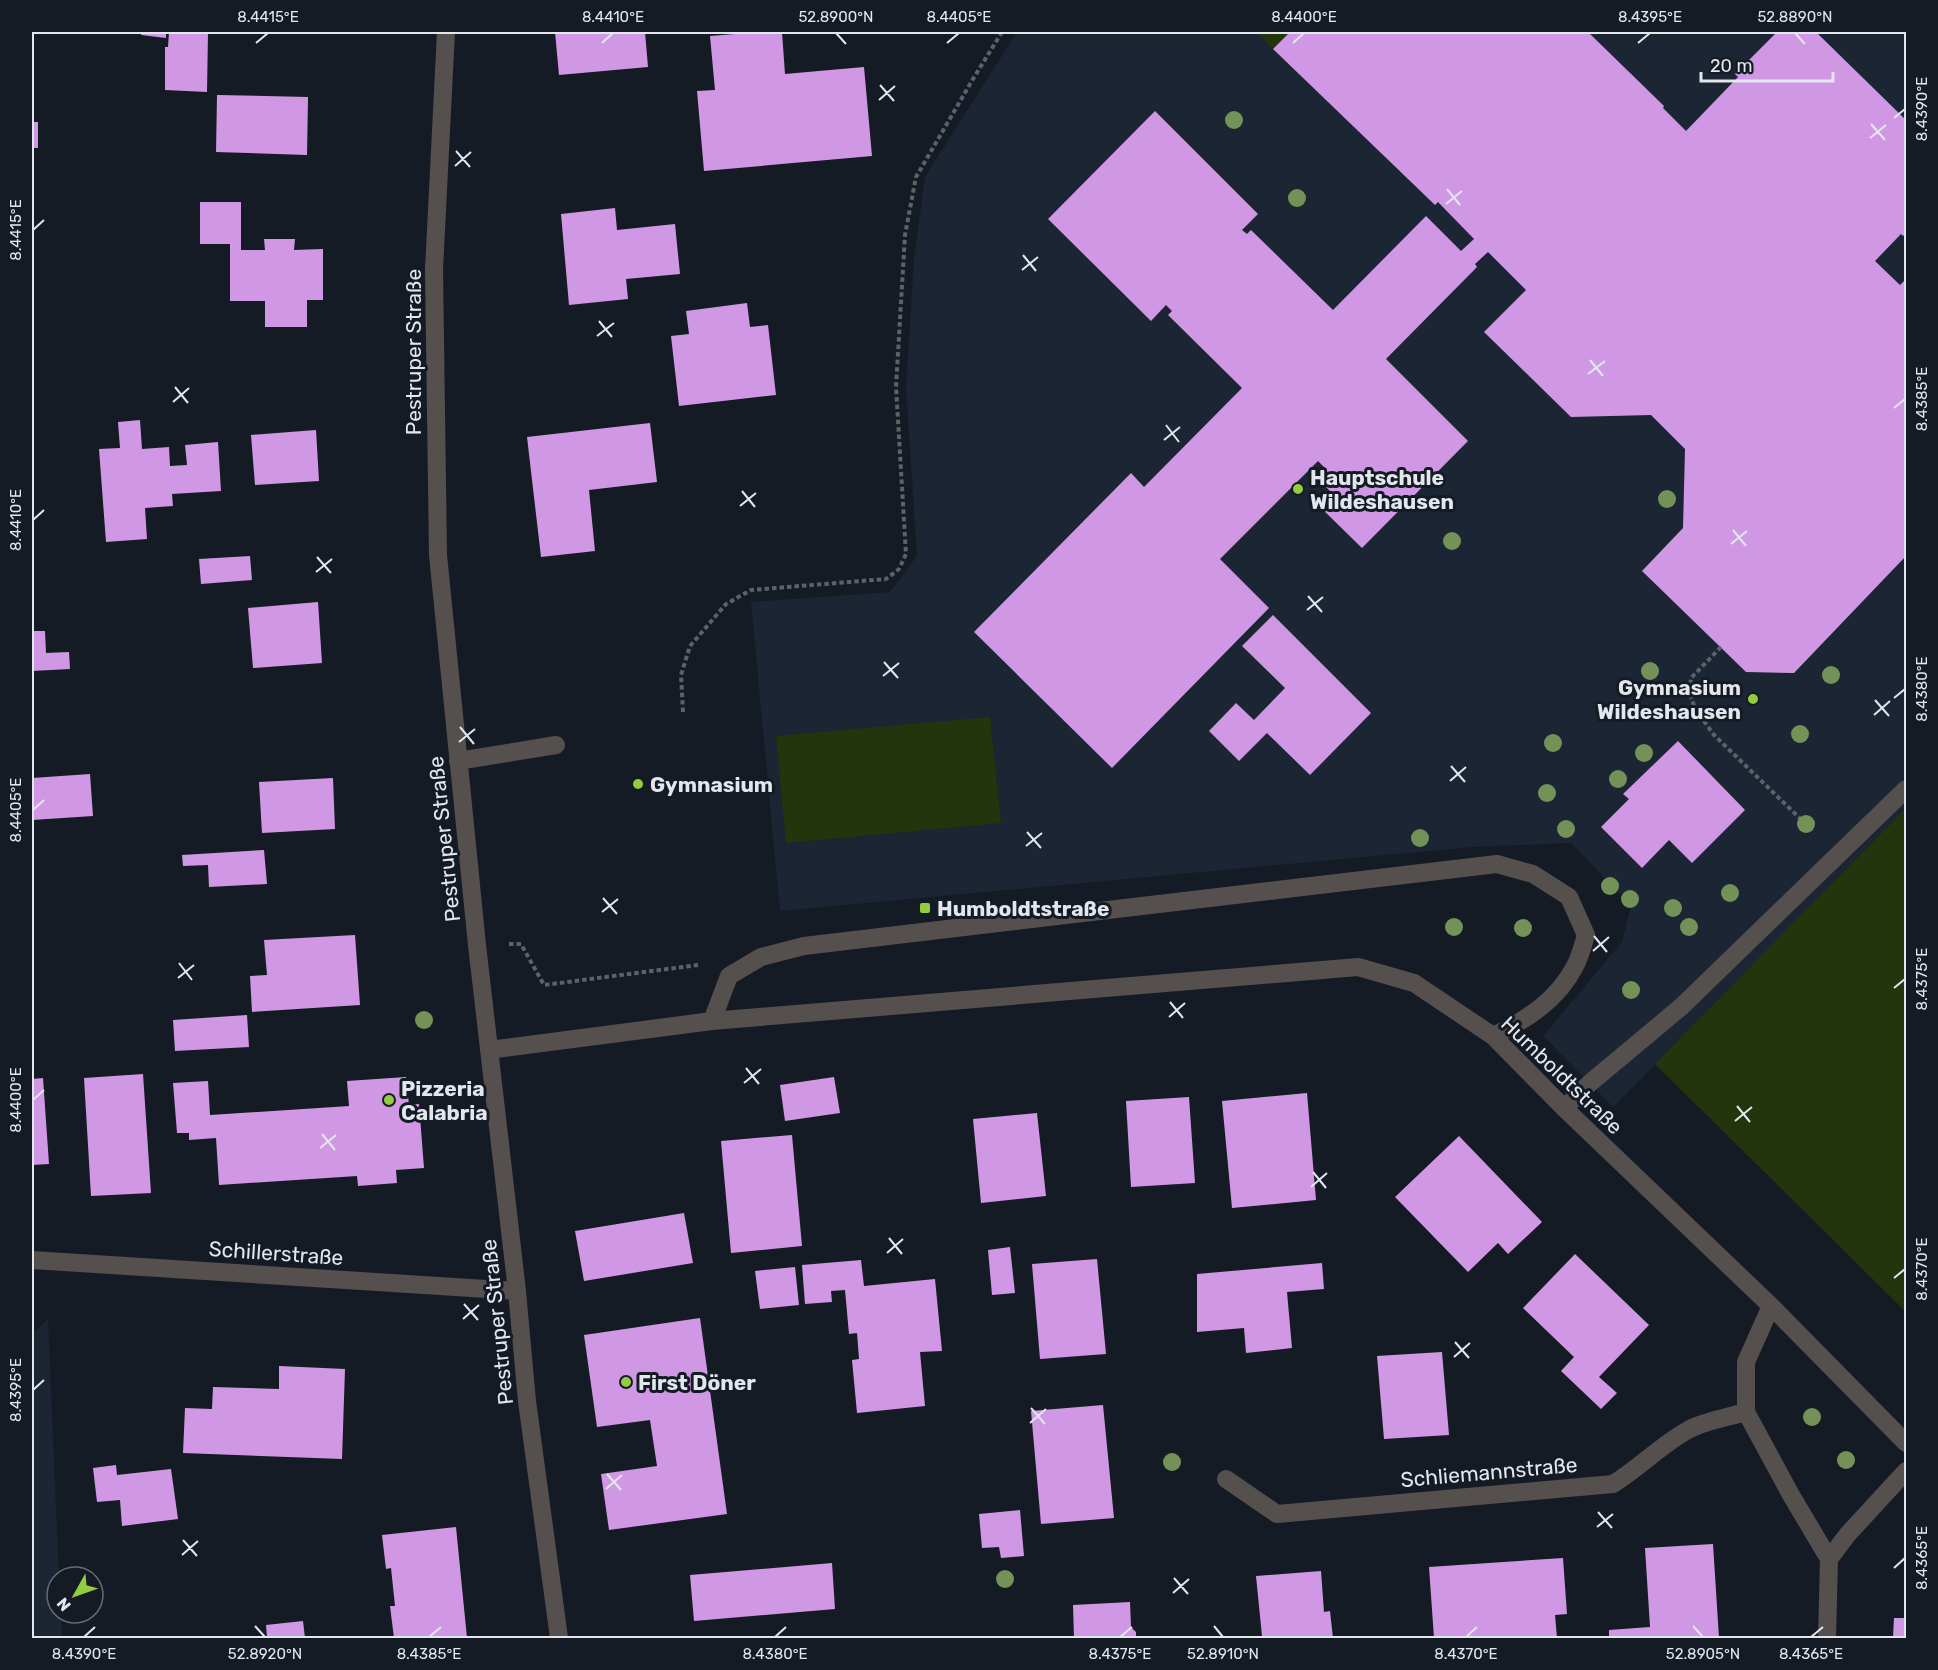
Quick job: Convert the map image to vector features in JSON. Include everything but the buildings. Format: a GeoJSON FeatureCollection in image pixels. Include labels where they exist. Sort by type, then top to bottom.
{"type":"FeatureCollection","features":[{"type":"Feature","properties":{"kind":"street","name":"Pestruper Straße"},"geometry":{"type":"LineString","coordinates":[[446,32],[434,269],[438,555],[477,945],[517,1291],[528,1411],[559,1638]]}},
{"type":"Feature","properties":{"kind":"street"},"geometry":{"type":"LineString","coordinates":[[458,761],[556,745]]}},
{"type":"Feature","properties":{"kind":"street"},"geometry":{"type":"LineString","coordinates":[[1564,1108],[1590,1083],[1681,1007],[1906,789]]}},
{"type":"Feature","properties":{"kind":"street"},"geometry":{"type":"LineString","coordinates":[[712,1021],[729,976],[761,957],[804,946],[1497,864],[1533,874],[1569,897],[1586,935],[1576,965],[1561,990],[1521,1022],[1493,1036]]}},
{"type":"Feature","properties":{"kind":"street","name":"Humboldtstraße"},"geometry":{"type":"LineString","coordinates":[[489,1050],[712,1021],[1358,968],[1414,983],[1493,1036],[1564,1108],[1771,1306],[1906,1443]]}},
{"type":"Feature","properties":{"kind":"street","name":"Schillerstraße"},"geometry":{"type":"LineString","coordinates":[[32,1260],[517,1291]]}},
{"type":"Feature","properties":{"kind":"street"},"geometry":{"type":"LineString","coordinates":[[1771,1306],[1746,1362],[1746,1412],[1829,1559],[1827,1638]]}},
{"type":"Feature","properties":{"kind":"street","name":"Schliemannstraße"},"geometry":{"type":"LineString","coordinates":[[1227,1479],[1277,1514],[1613,1484],[1690,1429],[1746,1412]]}},
{"type":"Feature","properties":{"kind":"street"},"geometry":{"type":"LineString","coordinates":[[1829,1559],[1848,1534],[1906,1471]]}},
{"type":"Feature","properties":{"kind":"path"},"geometry":{"type":"LineString","coordinates":[[683,712],[681,675],[690,646],[726,604],[751,590],[886,579],[899,569],[906,554],[896,387],[905,235],[916,177],[972,79],[1002,32]]}},
{"type":"Feature","properties":{"kind":"path"},"geometry":{"type":"LineString","coordinates":[[1721,647],[1691,678],[1689,693],[1696,710],[1714,735],[1838,856]]}},
{"type":"Feature","properties":{"kind":"path"},"geometry":{"type":"LineString","coordinates":[[477,945],[521,944],[544,985],[704,964]]}},
{"type":"Feature","properties":{"kind":"shaded area"},"geometry":{"type":"Polygon","coordinates":[[[1017,32],[1906,32],[1906,1312],[1656,1064],[1613,1107],[1543,1036],[1622,942],[1631,905],[1571,843],[1473,847],[780,911],[751,602],[890,592],[917,556],[906,388],[914,259],[925,177],[1017,32]]]}},
{"type":"Feature","properties":{"kind":"shaded area"},"geometry":{"type":"Polygon","coordinates":[[[48,1319],[58,1565],[45,1565],[45,1625],[61,1625],[62,1638],[32,1638],[32,1334],[48,1319]]]}},
{"type":"Feature","properties":{"kind":"green space"},"geometry":{"type":"Polygon","coordinates":[[[1257,32],[1290,32],[1273,49],[1257,32]]]}},
{"type":"Feature","properties":{"kind":"green space"},"geometry":{"type":"Polygon","coordinates":[[[990,717],[1001,823],[786,843],[776,736],[990,717]]]}},
{"type":"Feature","properties":{"kind":"green space"},"geometry":{"type":"Polygon","coordinates":[[[1906,808],[1906,1312],[1655,1064],[1906,808]]]}},
{"type":"Feature","properties":{"kind":"place","name":"Hauptschule Wildeshausen"},"geometry":{"type":"Point","coordinates":[1298,489]}},
{"type":"Feature","properties":{"kind":"place","name":"Gymnasium Wildeshausen"},"geometry":{"type":"Point","coordinates":[1753,699]}},
{"type":"Feature","properties":{"kind":"place","name":"Gymnasium"},"geometry":{"type":"Point","coordinates":[638,784]}},
{"type":"Feature","properties":{"kind":"place","name":"Humboldtstraße"},"geometry":{"type":"Point","coordinates":[925,908]}},
{"type":"Feature","properties":{"kind":"place","name":"Pizzeria Calabria"},"geometry":{"type":"Point","coordinates":[389,1100]}},
{"type":"Feature","properties":{"kind":"place","name":"First Döner"},"geometry":{"type":"Point","coordinates":[626,1382]}}]}
